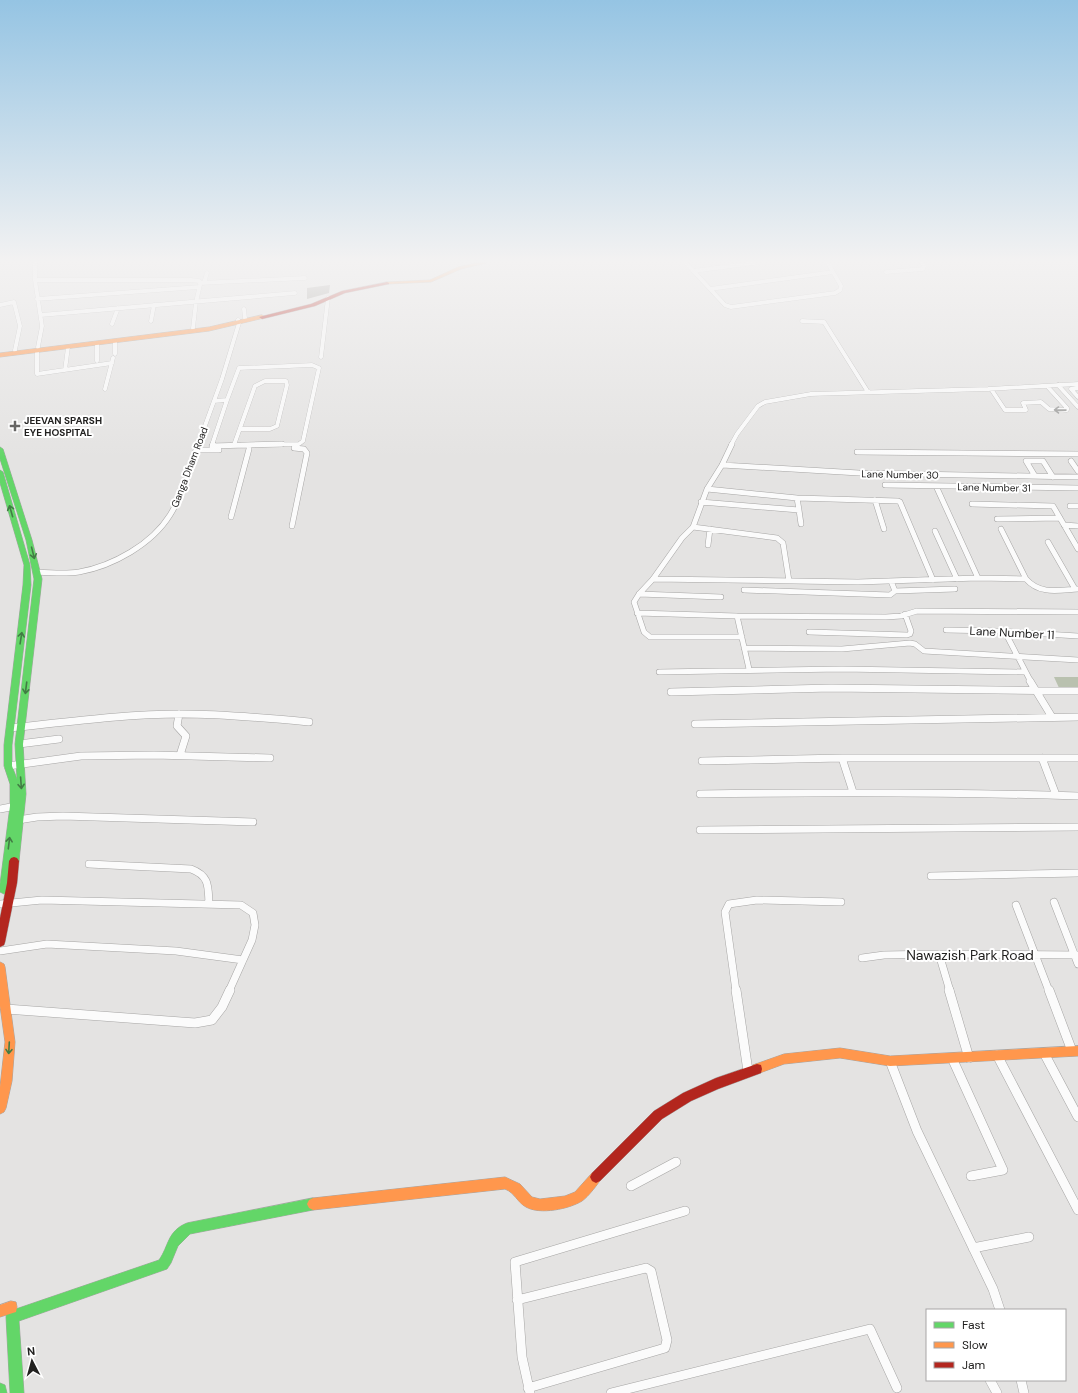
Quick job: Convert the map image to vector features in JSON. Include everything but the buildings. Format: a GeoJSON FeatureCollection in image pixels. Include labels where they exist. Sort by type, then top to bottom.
{"type":"FeatureCollection","features":[{"type":"Feature","properties":{"kind":"main road"},"geometry":{"type":"LineString","coordinates":[[0,355],[193,328]]}},
{"type":"Feature","properties":{"kind":"main road"},"geometry":{"type":"LineString","coordinates":[[0,351],[68,347],[115,342],[180,334],[206,328]]}},
{"type":"Feature","properties":{"kind":"main road"},"geometry":{"type":"LineString","coordinates":[[0,449],[29,540],[38,579],[30,660],[20,727],[19,744],[22,794],[17,806]]}},
{"type":"Feature","properties":{"kind":"main road"},"geometry":{"type":"LineString","coordinates":[[0,472],[27,565],[27,590],[8,745],[8,766],[14,784],[17,806],[16,820],[3,905],[0,942]]}},
{"type":"Feature","properties":{"kind":"main road"},"geometry":{"type":"LineString","coordinates":[[27,574],[36,572]]}},
{"type":"Feature","properties":{"kind":"main road"},"geometry":{"type":"LineString","coordinates":[[0,967],[2,994],[6,1009],[10,1042],[7,1081],[0,1108]]}},
{"type":"Feature","properties":{"kind":"main road"},"geometry":{"type":"LineString","coordinates":[[17,1393],[12,1317],[163,1265],[167,1259],[173,1242],[187,1229],[306,1205],[505,1183],[516,1188],[529,1202],[540,1205],[565,1202],[579,1196],[590,1182],[658,1115],[687,1097],[748,1071],[784,1059],[840,1053],[890,1061],[969,1058],[1075,1051]]}},
{"type":"Feature","properties":{"kind":"main road"},"geometry":{"type":"LineString","coordinates":[[0,1312],[11,1306]]}},
{"type":"Feature","properties":{"kind":"street"},"geometry":{"type":"LineString","coordinates":[[15,350],[20,328]]}},
{"type":"Feature","properties":{"kind":"street"},"geometry":{"type":"LineString","coordinates":[[42,328],[38,349],[37,374],[65,370],[113,358]]}},
{"type":"Feature","properties":{"kind":"street","name":"Ganga Dham Road"},"geometry":{"type":"LineString","coordinates":[[36,572],[72,573],[99,567],[134,548],[162,526],[170,515],[196,450],[231,354],[239,328]]}},
{"type":"Feature","properties":{"kind":"street"},"geometry":{"type":"LineString","coordinates":[[321,357],[324,328]]}},
{"type":"Feature","properties":{"kind":"street"},"geometry":{"type":"LineString","coordinates":[[828,328],[868,392]]}},
{"type":"Feature","properties":{"kind":"street"},"geometry":{"type":"LineString","coordinates":[[105,389],[113,358],[115,342]]}},
{"type":"Feature","properties":{"kind":"street"},"geometry":{"type":"LineString","coordinates":[[97,344],[97,361]]}},
{"type":"Feature","properties":{"kind":"street"},"geometry":{"type":"LineString","coordinates":[[65,370],[68,347]]}},
{"type":"Feature","properties":{"kind":"street"},"geometry":{"type":"LineString","coordinates":[[312,365],[319,368],[302,441],[299,444],[212,446],[228,400],[239,368],[312,365]]}},
{"type":"Feature","properties":{"kind":"street"},"geometry":{"type":"LineString","coordinates":[[234,445],[255,386],[258,382],[267,380],[286,381],[287,385],[277,426],[270,429],[240,429]]}},
{"type":"Feature","properties":{"kind":"street"},"geometry":{"type":"LineString","coordinates":[[742,637],[650,637],[644,632],[634,602],[678,543],[692,527],[707,489],[722,466],[737,434],[758,406],[765,402],[811,394],[992,390],[1078,384]]}},
{"type":"Feature","properties":{"kind":"street"},"geometry":{"type":"LineString","coordinates":[[1058,385],[1078,407]]}},
{"type":"Feature","properties":{"kind":"street"},"geometry":{"type":"LineString","coordinates":[[992,390],[1005,410],[1008,411],[1026,410],[1022,403],[1041,402],[1049,409],[1066,410],[1067,408],[1048,387]]}},
{"type":"Feature","properties":{"kind":"street"},"geometry":{"type":"LineString","coordinates":[[1078,388],[1071,389],[1078,398]]}},
{"type":"Feature","properties":{"kind":"street"},"geometry":{"type":"LineString","coordinates":[[214,401],[228,400]]}},
{"type":"Feature","properties":{"kind":"street"},"geometry":{"type":"LineString","coordinates":[[231,517],[249,449]]}},
{"type":"Feature","properties":{"kind":"street"},"geometry":{"type":"LineString","coordinates":[[196,450],[304,449],[307,454],[292,526]]}},
{"type":"Feature","properties":{"kind":"street"},"geometry":{"type":"LineString","coordinates":[[857,452],[1078,454]]}},
{"type":"Feature","properties":{"kind":"street"},"geometry":{"type":"LineString","coordinates":[[1023,454],[1025,459]]}},
{"type":"Feature","properties":{"kind":"street"},"geometry":{"type":"LineString","coordinates":[[1035,476],[1026,461],[1043,461],[1053,477]]}},
{"type":"Feature","properties":{"kind":"street"},"geometry":{"type":"LineString","coordinates":[[1071,461],[1078,471]]}},
{"type":"Feature","properties":{"kind":"street","name":"Lane Number 30"},"geometry":{"type":"LineString","coordinates":[[722,466],[859,473],[1078,477]]}},
{"type":"Feature","properties":{"kind":"street","name":"Lane Number 31"},"geometry":{"type":"LineString","coordinates":[[885,485],[1078,488]]}},
{"type":"Feature","properties":{"kind":"street"},"geometry":{"type":"LineString","coordinates":[[936,486],[978,578]]}},
{"type":"Feature","properties":{"kind":"street"},"geometry":{"type":"LineString","coordinates":[[707,489],[797,498],[900,502],[934,580]]}},
{"type":"Feature","properties":{"kind":"street"},"geometry":{"type":"LineString","coordinates":[[797,498],[801,524]]}},
{"type":"Feature","properties":{"kind":"street"},"geometry":{"type":"LineString","coordinates":[[874,500],[884,529]]}},
{"type":"Feature","properties":{"kind":"street"},"geometry":{"type":"LineString","coordinates":[[701,502],[799,510]]}},
{"type":"Feature","properties":{"kind":"street"},"geometry":{"type":"LineString","coordinates":[[972,504],[1053,506],[1078,549]]}},
{"type":"Feature","properties":{"kind":"street"},"geometry":{"type":"LineString","coordinates":[[1070,506],[1078,506]]}},
{"type":"Feature","properties":{"kind":"street"},"geometry":{"type":"LineString","coordinates":[[997,519],[1060,518]]}},
{"type":"Feature","properties":{"kind":"street"},"geometry":{"type":"LineString","coordinates":[[1064,525],[1078,526]]}},
{"type":"Feature","properties":{"kind":"street"},"geometry":{"type":"LineString","coordinates":[[692,527],[777,538],[783,543],[789,581]]}},
{"type":"Feature","properties":{"kind":"street"},"geometry":{"type":"LineString","coordinates":[[708,545],[710,529]]}},
{"type":"Feature","properties":{"kind":"street"},"geometry":{"type":"LineString","coordinates":[[1001,529],[1031,586],[1042,590],[1077,589]]}},
{"type":"Feature","properties":{"kind":"street"},"geometry":{"type":"LineString","coordinates":[[935,532],[957,579]]}},
{"type":"Feature","properties":{"kind":"street"},"geometry":{"type":"LineString","coordinates":[[1048,542],[1077,589]]}},
{"type":"Feature","properties":{"kind":"street"},"geometry":{"type":"LineString","coordinates":[[653,578],[789,581],[891,581],[978,578],[1026,579]]}},
{"type":"Feature","properties":{"kind":"street"},"geometry":{"type":"LineString","coordinates":[[891,581],[895,591]]}},
{"type":"Feature","properties":{"kind":"street"},"geometry":{"type":"LineString","coordinates":[[744,590],[884,595],[893,594],[895,591],[955,588]]}},
{"type":"Feature","properties":{"kind":"street"},"geometry":{"type":"LineString","coordinates":[[639,594],[721,597]]}},
{"type":"Feature","properties":{"kind":"street"},"geometry":{"type":"LineString","coordinates":[[637,613],[737,616],[886,617],[916,611],[1078,612]]}},
{"type":"Feature","properties":{"kind":"street"},"geometry":{"type":"LineString","coordinates":[[809,632],[908,635],[910,634],[910,631],[905,614]]}},
{"type":"Feature","properties":{"kind":"street"},"geometry":{"type":"LineString","coordinates":[[737,616],[749,669]]}},
{"type":"Feature","properties":{"kind":"street","name":"Lane Number 11"},"geometry":{"type":"LineString","coordinates":[[946,630],[1078,636]]}},
{"type":"Feature","properties":{"kind":"street"},"geometry":{"type":"LineString","coordinates":[[1005,632],[1035,691],[1052,717]]}},
{"type":"Feature","properties":{"kind":"street"},"geometry":{"type":"LineString","coordinates":[[907,639],[924,651],[1078,660]]}},
{"type":"Feature","properties":{"kind":"street"},"geometry":{"type":"LineString","coordinates":[[744,648],[842,648],[915,644]]}},
{"type":"Feature","properties":{"kind":"street"},"geometry":{"type":"LineString","coordinates":[[17,662],[30,660]]}},
{"type":"Feature","properties":{"kind":"street"},"geometry":{"type":"LineString","coordinates":[[659,672],[749,669],[910,668],[1025,672]]}},
{"type":"Feature","properties":{"kind":"street"},"geometry":{"type":"LineString","coordinates":[[671,692],[831,688],[1078,691]]}},
{"type":"Feature","properties":{"kind":"street"},"geometry":{"type":"LineString","coordinates":[[179,714],[177,726],[186,736],[180,755]]}},
{"type":"Feature","properties":{"kind":"street"},"geometry":{"type":"LineString","coordinates":[[10,728],[116,716],[179,714],[206,714],[309,722]]}},
{"type":"Feature","properties":{"kind":"street"},"geometry":{"type":"LineString","coordinates":[[695,724],[1078,717]]}},
{"type":"Feature","properties":{"kind":"street"},"geometry":{"type":"LineString","coordinates":[[19,744],[59,739]]}},
{"type":"Feature","properties":{"kind":"street"},"geometry":{"type":"LineString","coordinates":[[8,766],[81,756],[180,755],[270,758]]}},
{"type":"Feature","properties":{"kind":"street"},"geometry":{"type":"LineString","coordinates":[[842,758],[853,792]]}},
{"type":"Feature","properties":{"kind":"street"},"geometry":{"type":"LineString","coordinates":[[702,761],[842,758],[1078,758]]}},
{"type":"Feature","properties":{"kind":"street"},"geometry":{"type":"LineString","coordinates":[[1042,758],[1056,795]]}},
{"type":"Feature","properties":{"kind":"street"},"geometry":{"type":"LineString","coordinates":[[700,794],[853,792],[1078,796]]}},
{"type":"Feature","properties":{"kind":"street"},"geometry":{"type":"LineString","coordinates":[[0,809],[17,806]]}},
{"type":"Feature","properties":{"kind":"street"},"geometry":{"type":"LineString","coordinates":[[16,820],[37,817],[63,816],[253,822]]}},
{"type":"Feature","properties":{"kind":"street"},"geometry":{"type":"LineString","coordinates":[[700,830],[1078,827]]}},
{"type":"Feature","properties":{"kind":"street"},"geometry":{"type":"LineString","coordinates":[[89,864],[191,869],[200,872],[206,879],[209,904]]}},
{"type":"Feature","properties":{"kind":"street"},"geometry":{"type":"LineString","coordinates":[[931,876],[1078,873]]}},
{"type":"Feature","properties":{"kind":"street"},"geometry":{"type":"LineString","coordinates":[[3,905],[49,900],[241,905],[253,913],[255,925],[252,940],[222,1007],[212,1020],[195,1023],[6,1009]]}},
{"type":"Feature","properties":{"kind":"street"},"geometry":{"type":"LineString","coordinates":[[748,1071],[725,912],[729,904],[757,900],[841,902]]}},
{"type":"Feature","properties":{"kind":"street"},"geometry":{"type":"LineString","coordinates":[[1054,902],[1076,955],[1078,964]]}},
{"type":"Feature","properties":{"kind":"street"},"geometry":{"type":"LineString","coordinates":[[1016,905],[1075,1051]]}},
{"type":"Feature","properties":{"kind":"street"},"geometry":{"type":"LineString","coordinates":[[0,951],[47,944],[176,951],[243,960]]}},
{"type":"Feature","properties":{"kind":"street"},"geometry":{"type":"LineString","coordinates":[[939,954],[969,1058]]}},
{"type":"Feature","properties":{"kind":"street","name":"Nawazish Park Road"},"geometry":{"type":"LineString","coordinates":[[862,958],[884,955],[939,954],[1076,955]]}},
{"type":"Feature","properties":{"kind":"street"},"geometry":{"type":"LineString","coordinates":[[1044,1053],[1078,1117]]}},
{"type":"Feature","properties":{"kind":"street"},"geometry":{"type":"LineString","coordinates":[[997,1055],[1078,1210]]}},
{"type":"Feature","properties":{"kind":"street"},"geometry":{"type":"LineString","coordinates":[[952,1058],[1003,1170],[971,1176]]}},
{"type":"Feature","properties":{"kind":"street"},"geometry":{"type":"LineString","coordinates":[[890,1061],[917,1131],[993,1289],[1000,1309]]}},
{"type":"Feature","properties":{"kind":"street"},"geometry":{"type":"LineString","coordinates":[[631,1186],[676,1162]]}},
{"type":"Feature","properties":{"kind":"street"},"geometry":{"type":"LineString","coordinates":[[517,1300],[646,1268],[651,1271],[667,1340],[665,1348],[529,1390],[522,1357],[517,1300],[514,1262],[684,1211]]}},
{"type":"Feature","properties":{"kind":"street"},"geometry":{"type":"LineString","coordinates":[[973,1248],[1029,1238]]}},
{"type":"Feature","properties":{"kind":"street"},"geometry":{"type":"LineString","coordinates":[[612,1393],[870,1329],[897,1388]]}},
{"type":"Feature","properties":{"kind":"street"},"geometry":{"type":"LineString","coordinates":[[991,1381],[997,1393]]}},
{"type":"Feature","properties":{"kind":"street"},"geometry":{"type":"LineString","coordinates":[[1021,1381],[1024,1393]]}},
{"type":"Feature","properties":{"kind":"green space"},"geometry":{"type":"Polygon","coordinates":[[[1054,677],[1078,677],[1078,690],[1060,690],[1054,677]]]}},
{"type":"Feature","properties":{"kind":"traffic: fast"},"geometry":{"type":"LineString","coordinates":[[0,449],[29,540],[38,579],[19,744],[22,794],[14,861]]}},
{"type":"Feature","properties":{"kind":"traffic: fast"},"geometry":{"type":"LineString","coordinates":[[0,472],[27,565],[27,585],[8,745],[8,766],[14,784],[14,806],[4,890]]}},
{"type":"Feature","properties":{"kind":"traffic: fast"},"geometry":{"type":"LineString","coordinates":[[12,1317],[163,1265],[167,1259],[173,1242],[187,1229],[313,1204]]}},
{"type":"Feature","properties":{"kind":"traffic: fast"},"geometry":{"type":"LineString","coordinates":[[12,1317],[17,1393]]}},
{"type":"Feature","properties":{"kind":"traffic: slow"},"geometry":{"type":"LineString","coordinates":[[0,355],[213,328]]}},
{"type":"Feature","properties":{"kind":"traffic: slow"},"geometry":{"type":"LineString","coordinates":[[0,967],[10,1042],[7,1081],[0,1108]]}},
{"type":"Feature","properties":{"kind":"traffic: slow"},"geometry":{"type":"LineString","coordinates":[[757,1069],[784,1059],[840,1053],[890,1061],[1078,1051]]}},
{"type":"Feature","properties":{"kind":"traffic: slow"},"geometry":{"type":"LineString","coordinates":[[313,1204],[505,1183],[516,1188],[529,1202],[540,1205],[565,1202],[579,1196],[596,1177]]}},
{"type":"Feature","properties":{"kind":"traffic: slow"},"geometry":{"type":"LineString","coordinates":[[0,1311],[11,1307]]}},
{"type":"Feature","properties":{"kind":"traffic: jam"},"geometry":{"type":"LineString","coordinates":[[0,942],[12,883],[14,861]]}},
{"type":"Feature","properties":{"kind":"traffic: jam"},"geometry":{"type":"LineString","coordinates":[[596,1177],[658,1115],[687,1097],[716,1084],[757,1069]]}},
{"type":"Feature","properties":{"kind":"place","name":"JEEVAN SPARSH EYE HOSPITAL"},"geometry":{"type":"Point","coordinates":[15,426]}}]}
